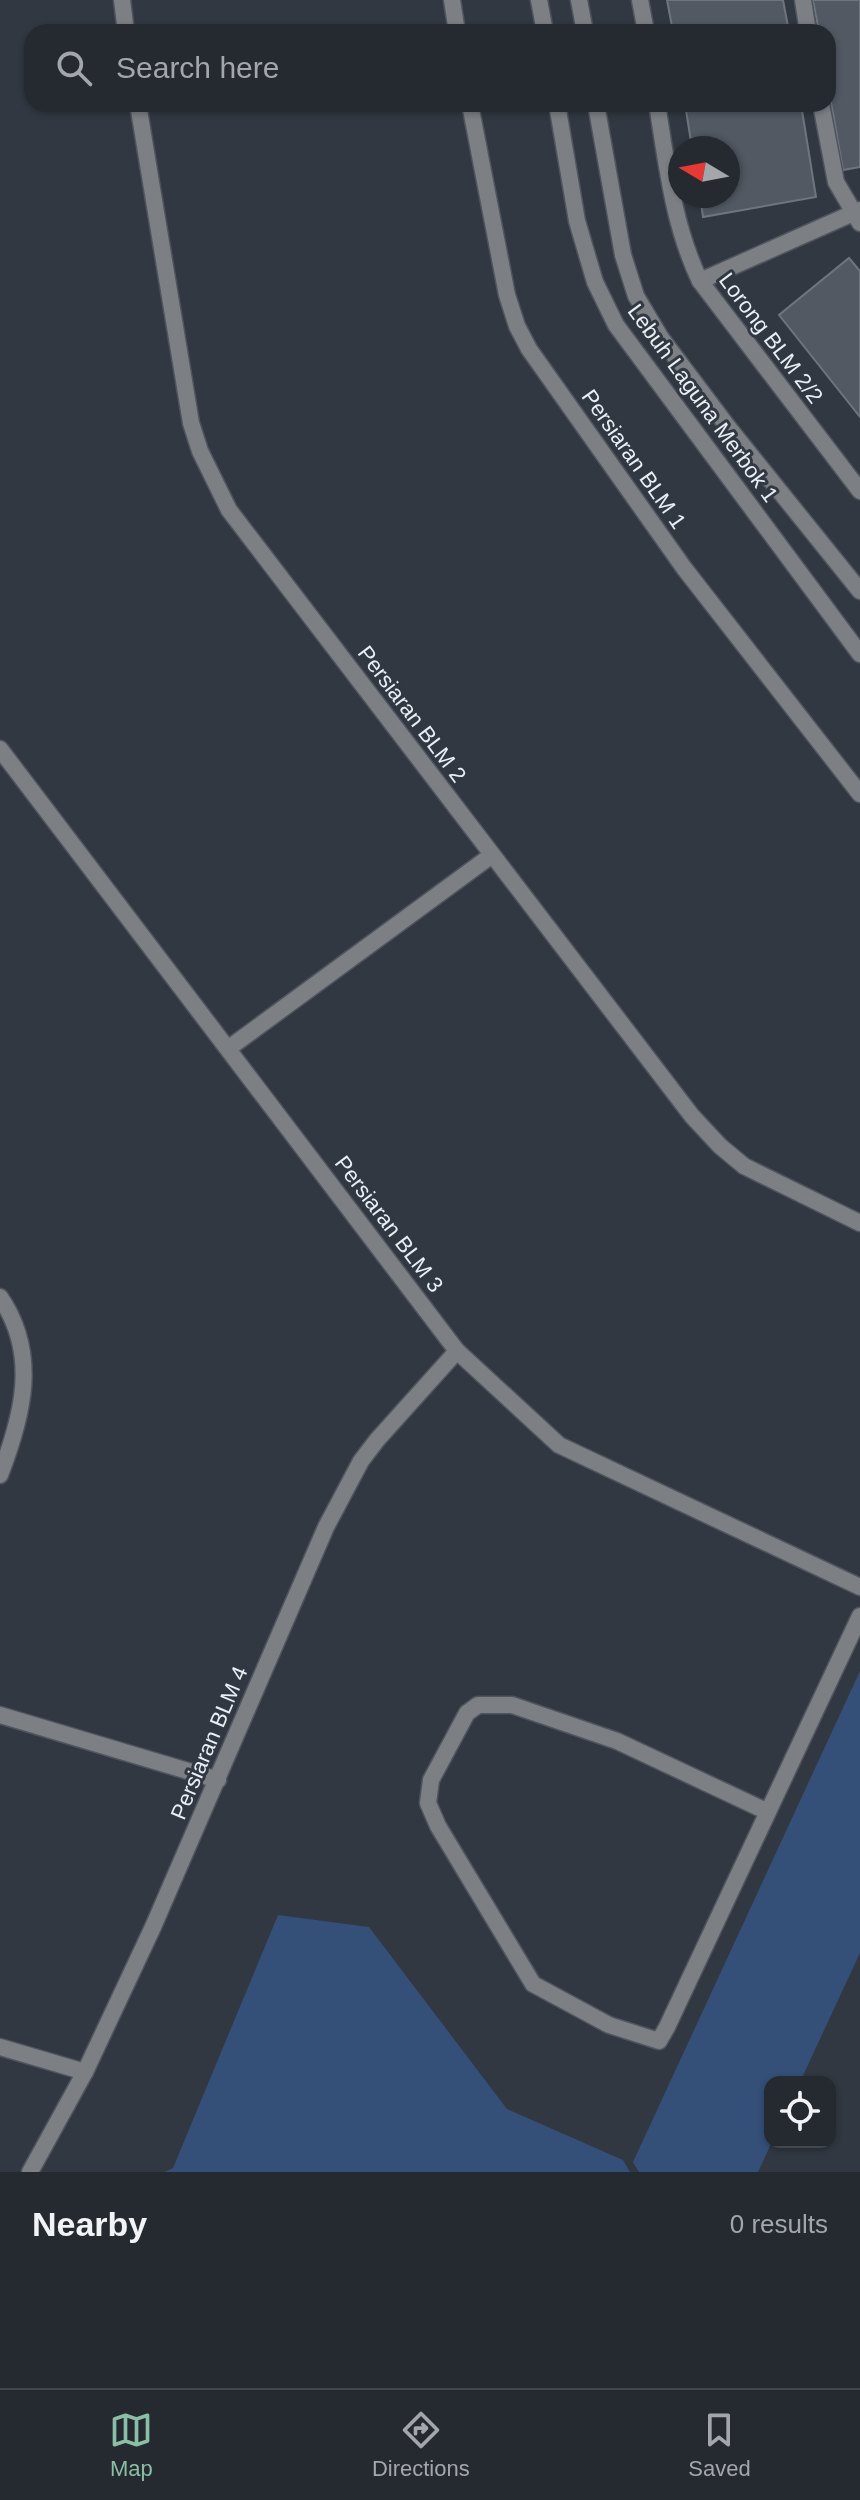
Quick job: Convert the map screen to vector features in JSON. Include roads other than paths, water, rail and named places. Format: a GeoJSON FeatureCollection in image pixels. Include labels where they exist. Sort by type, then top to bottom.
{"type":"FeatureCollection","features":[{"type":"Feature","properties":{"kind":"street"},"geometry":{"type":"LineString","coordinates":[[122,0],[125,24]]}},
{"type":"Feature","properties":{"kind":"street"},"geometry":{"type":"LineString","coordinates":[[452,0],[456,24]]}},
{"type":"Feature","properties":{"kind":"street"},"geometry":{"type":"LineString","coordinates":[[539,0],[544,24]]}},
{"type":"Feature","properties":{"kind":"street"},"geometry":{"type":"LineString","coordinates":[[579,0],[584,24]]}},
{"type":"Feature","properties":{"kind":"street"},"geometry":{"type":"LineString","coordinates":[[640,0],[644,24]]}},
{"type":"Feature","properties":{"kind":"street"},"geometry":{"type":"LineString","coordinates":[[803,0],[807,24]]}},
{"type":"Feature","properties":{"kind":"street","name":"Persiaran BLM 2"},"geometry":{"type":"LineString","coordinates":[[139,112],[191,423],[200,451],[229,510],[692,1116],[744,1166],[860,1223]]}},
{"type":"Feature","properties":{"kind":"street","name":"Persiaran BLM 1"},"geometry":{"type":"LineString","coordinates":[[472,112],[507,295],[517,326],[529,349],[684,568],[860,794]]}},
{"type":"Feature","properties":{"kind":"street","name":"Lebuh Laguna Merbok 1"},"geometry":{"type":"LineString","coordinates":[[558,112],[577,221],[595,282],[616,325],[860,654]]}},
{"type":"Feature","properties":{"kind":"street","name":"Lebuh Laguna Merbok 1"},"geometry":{"type":"LineString","coordinates":[[597,112],[623,255],[636,296],[661,338],[728,427],[860,591]]}},
{"type":"Feature","properties":{"kind":"street","name":"Lorong BLM 2/2"},"geometry":{"type":"LineString","coordinates":[[658,112],[676,217],[686,253],[700,281],[860,491]]}},
{"type":"Feature","properties":{"kind":"street"},"geometry":{"type":"LineString","coordinates":[[700,281],[858,215],[836,182],[823,112]]}},
{"type":"Feature","properties":{"kind":"street","name":"Persiaran BLM 3"},"geometry":{"type":"LineString","coordinates":[[0,749],[457,1351],[559,1445],[860,1587]]}},
{"type":"Feature","properties":{"kind":"street"},"geometry":{"type":"LineString","coordinates":[[229,1048],[492,855]]}},
{"type":"Feature","properties":{"kind":"street"},"geometry":{"type":"LineString","coordinates":[[0,1297],[16,1331],[25,1365],[25,1389],[0,1475]]}},
{"type":"Feature","properties":{"kind":"street","name":"Persiaran BLM 4"},"geometry":{"type":"LineString","coordinates":[[30,2172],[85,2072],[218,1780],[299,1587],[346,1489],[377,1440],[457,1351]]}},
{"type":"Feature","properties":{"kind":"street"},"geometry":{"type":"LineString","coordinates":[[768,1812],[617,1741],[512,1705],[478,1705],[467,1713],[431,1780],[428,1803],[454,1853],[533,1984],[609,2025],[659,2041],[768,1812],[860,1616]]}},
{"type":"Feature","properties":{"kind":"street"},"geometry":{"type":"LineString","coordinates":[[0,1715],[218,1780]]}},
{"type":"Feature","properties":{"kind":"street"},"geometry":{"type":"LineString","coordinates":[[0,2047],[85,2072]]}}]}
